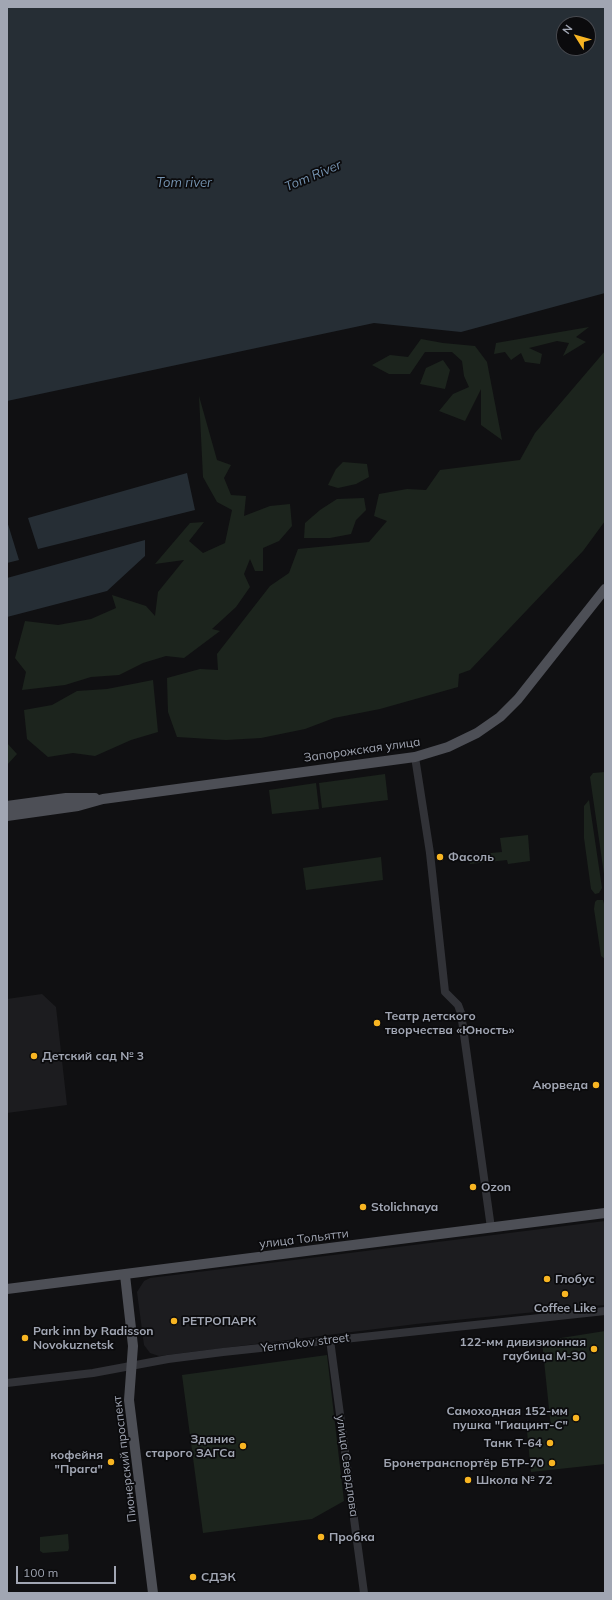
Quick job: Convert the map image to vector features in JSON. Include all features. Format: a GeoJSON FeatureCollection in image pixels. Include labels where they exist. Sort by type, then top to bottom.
{"type":"FeatureCollection","features":[{"type":"Feature","properties":{"kind":"main road","name":"Запорожская улица"},"geometry":{"type":"LineString","coordinates":[[7,816],[78,806],[103,799],[415,757],[448,747],[477,733],[500,717],[518,699],[605,590]]}},
{"type":"Feature","properties":{"kind":"main road","name":"Запорожская улица"},"geometry":{"type":"LineString","coordinates":[[7,806],[66,798],[103,799]]}},
{"type":"Feature","properties":{"kind":"main road","name":"улица Тольятти"},"geometry":{"type":"LineString","coordinates":[[7,1289],[126,1275],[605,1212]]}},
{"type":"Feature","properties":{"kind":"main road","name":"Пионерский проспект"},"geometry":{"type":"LineString","coordinates":[[126,1275],[132,1331],[129,1400],[153,1593]]}},
{"type":"Feature","properties":{"kind":"street"},"geometry":{"type":"LineString","coordinates":[[415,757],[430,853],[445,992],[458,1005],[461,1014],[491,1228]]}},
{"type":"Feature","properties":{"kind":"street","name":"Yermakov street"},"geometry":{"type":"LineString","coordinates":[[7,1383],[130,1367],[168,1359],[605,1311]]}},
{"type":"Feature","properties":{"kind":"street","name":"улица Свердлова"},"geometry":{"type":"LineString","coordinates":[[330,1340],[364,1593]]}},
{"type":"Feature","properties":{"kind":"shaded area"},"geometry":{"type":"Polygon","coordinates":[[[589,327],[576,337],[586,342],[563,356],[569,343],[557,341],[529,348],[542,354],[540,364],[525,362],[521,353],[511,360],[505,352],[494,354],[496,343],[589,327]]]}},
{"type":"Feature","properties":{"kind":"shaded area"},"geometry":{"type":"Polygon","coordinates":[[[421,339],[475,346],[487,362],[502,440],[481,425],[481,389],[465,421],[439,411],[453,394],[469,387],[464,376],[462,361],[452,352],[425,352],[410,374],[389,374],[372,365],[390,355],[408,357],[421,339]]]}},
{"type":"Feature","properties":{"kind":"shaded area"},"geometry":{"type":"Polygon","coordinates":[[[605,351],[605,521],[583,551],[470,670],[459,674],[458,687],[380,709],[334,718],[305,729],[261,738],[226,740],[177,737],[168,712],[167,678],[200,669],[218,670],[217,654],[270,586],[289,573],[298,549],[369,542],[387,521],[374,516],[379,494],[407,489],[426,490],[440,470],[520,460],[535,433],[605,351]]]}},
{"type":"Feature","properties":{"kind":"shaded area"},"geometry":{"type":"Polygon","coordinates":[[[443,360],[450,370],[445,389],[420,384],[426,368],[443,360]]]}},
{"type":"Feature","properties":{"kind":"shaded area"},"geometry":{"type":"Polygon","coordinates":[[[199,396],[217,460],[231,465],[224,478],[231,495],[246,496],[244,516],[270,506],[290,504],[292,526],[279,541],[263,548],[263,571],[255,571],[250,559],[244,574],[250,587],[236,607],[212,629],[220,631],[184,658],[166,656],[143,663],[119,675],[91,677],[65,685],[22,690],[26,672],[15,658],[25,621],[58,625],[91,619],[116,608],[112,595],[146,606],[155,616],[158,592],[184,560],[155,564],[190,523],[204,522],[189,541],[203,553],[225,543],[232,510],[217,502],[203,477],[199,396]]]}},
{"type":"Feature","properties":{"kind":"shaded area"},"geometry":{"type":"Polygon","coordinates":[[[343,462],[367,464],[369,477],[356,484],[338,488],[328,485],[336,469],[343,462]]]}},
{"type":"Feature","properties":{"kind":"shaded area"},"geometry":{"type":"Polygon","coordinates":[[[364,498],[366,510],[356,520],[351,534],[330,538],[304,538],[305,523],[320,510],[337,499],[364,498]]]}},
{"type":"Feature","properties":{"kind":"shaded area"},"geometry":{"type":"Polygon","coordinates":[[[153,680],[158,732],[131,740],[95,756],[73,753],[48,757],[27,739],[24,710],[52,705],[77,691],[107,689],[153,680]]]}},
{"type":"Feature","properties":{"kind":"shaded area"},"geometry":{"type":"Polygon","coordinates":[[[7,743],[17,754],[7,765],[7,743]]]}},
{"type":"Feature","properties":{"kind":"shaded area"},"geometry":{"type":"Polygon","coordinates":[[[605,772],[605,881],[590,777],[593,773],[605,772]]]}},
{"type":"Feature","properties":{"kind":"shaded area"},"geometry":{"type":"Polygon","coordinates":[[[385,774],[388,800],[322,808],[319,783],[385,774]]]}},
{"type":"Feature","properties":{"kind":"shaded area"},"geometry":{"type":"Polygon","coordinates":[[[316,783],[319,809],[272,814],[269,790],[316,783]]]}},
{"type":"Feature","properties":{"kind":"shaded area"},"geometry":{"type":"Polygon","coordinates":[[[589,800],[602,888],[599,893],[595,894],[591,889],[584,838],[584,806],[589,800]]]}},
{"type":"Feature","properties":{"kind":"shaded area"},"geometry":{"type":"Polygon","coordinates":[[[528,835],[530,861],[508,864],[507,860],[470,864],[469,855],[502,852],[500,838],[528,835]]]}},
{"type":"Feature","properties":{"kind":"shaded area"},"geometry":{"type":"Polygon","coordinates":[[[381,857],[383,880],[306,890],[303,868],[381,857]]]}},
{"type":"Feature","properties":{"kind":"shaded area"},"geometry":{"type":"Polygon","coordinates":[[[597,900],[603,900],[605,908],[605,959],[601,956],[594,909],[595,902],[597,900]]]}},
{"type":"Feature","properties":{"kind":"shaded area","name":"Детский сад № 3"},"geometry":{"type":"Polygon","coordinates":[[[42,994],[56,1007],[67,1105],[7,1113],[7,999],[42,994]]]}},
{"type":"Feature","properties":{"kind":"shaded area"},"geometry":{"type":"Polygon","coordinates":[[[605,1221],[605,1305],[416,1324],[159,1356],[150,1353],[144,1345],[137,1292],[144,1281],[150,1278],[605,1221]]]}},
{"type":"Feature","properties":{"kind":"shaded area"},"geometry":{"type":"Polygon","coordinates":[[[605,1331],[605,1464],[531,1472],[527,1431],[551,1428],[542,1341],[605,1331]]]}},
{"type":"Feature","properties":{"kind":"shaded area"},"geometry":{"type":"Polygon","coordinates":[[[327,1355],[344,1501],[312,1519],[203,1533],[182,1375],[327,1355]]]}},
{"type":"Feature","properties":{"kind":"shaded area"},"geometry":{"type":"Polygon","coordinates":[[[68,1534],[68,1551],[43,1553],[40,1551],[40,1537],[68,1534]]]}},
{"type":"Feature","properties":{"kind":"water","name":"Tom river"},"geometry":{"type":"Polygon","coordinates":[[[7,7],[605,7],[605,293],[461,332],[374,323],[7,401],[7,7]]]}},
{"type":"Feature","properties":{"kind":"water"},"geometry":{"type":"Polygon","coordinates":[[[187,473],[195,510],[38,549],[28,518],[187,473]]]}},
{"type":"Feature","properties":{"kind":"water"},"geometry":{"type":"Polygon","coordinates":[[[7,521],[19,560],[7,563],[7,521]]]}},
{"type":"Feature","properties":{"kind":"water"},"geometry":{"type":"Polygon","coordinates":[[[145,540],[145,556],[107,591],[7,617],[7,578],[145,540]]]}},
{"type":"Feature","properties":{"kind":"place","name":"Фасоль"},"geometry":{"type":"Point","coordinates":[440,857]}},
{"type":"Feature","properties":{"kind":"place","name":"Театр детского творчества «Юность»"},"geometry":{"type":"Point","coordinates":[377,1023]}},
{"type":"Feature","properties":{"kind":"place","name":"Детский сад № 3"},"geometry":{"type":"Point","coordinates":[34,1056]}},
{"type":"Feature","properties":{"kind":"place","name":"Аюрведа"},"geometry":{"type":"Point","coordinates":[596,1085]}},
{"type":"Feature","properties":{"kind":"place","name":"Ozon"},"geometry":{"type":"Point","coordinates":[473,1187]}},
{"type":"Feature","properties":{"kind":"place","name":"Stolichnaya"},"geometry":{"type":"Point","coordinates":[363,1207]}},
{"type":"Feature","properties":{"kind":"place","name":"Глобус"},"geometry":{"type":"Point","coordinates":[547,1279]}},
{"type":"Feature","properties":{"kind":"place","name":"Coffee Like"},"geometry":{"type":"Point","coordinates":[565,1294]}},
{"type":"Feature","properties":{"kind":"place","name":"РЕТРОПАРК"},"geometry":{"type":"Point","coordinates":[174,1321]}},
{"type":"Feature","properties":{"kind":"place","name":"Park inn by Radisson Novokuznetsk"},"geometry":{"type":"Point","coordinates":[25,1338]}},
{"type":"Feature","properties":{"kind":"place","name":"122-мм дивизионная гаубица М-30"},"geometry":{"type":"Point","coordinates":[594,1349]}},
{"type":"Feature","properties":{"kind":"place","name":"Самоходная 152-мм пушка \"Гиацинт-С\""},"geometry":{"type":"Point","coordinates":[576,1418]}},
{"type":"Feature","properties":{"kind":"place","name":"Танк Т-64"},"geometry":{"type":"Point","coordinates":[550,1443]}},
{"type":"Feature","properties":{"kind":"place","name":"Здание старого ЗАГСа"},"geometry":{"type":"Point","coordinates":[243,1446]}},
{"type":"Feature","properties":{"kind":"place","name":"кофейня \"Прага\""},"geometry":{"type":"Point","coordinates":[111,1462]}},
{"type":"Feature","properties":{"kind":"place","name":"Бронетранспортёр БТР-70"},"geometry":{"type":"Point","coordinates":[552,1463]}},
{"type":"Feature","properties":{"kind":"place","name":"Школа № 72"},"geometry":{"type":"Point","coordinates":[468,1480]}},
{"type":"Feature","properties":{"kind":"place","name":"Пробка"},"geometry":{"type":"Point","coordinates":[321,1537]}},
{"type":"Feature","properties":{"kind":"place","name":"СДЭК"},"geometry":{"type":"Point","coordinates":[193,1577]}},
{"type":"Feature","properties":{"kind":"water label","name":"Tom River"},"geometry":{"type":"Point","coordinates":[313,176]}}]}
